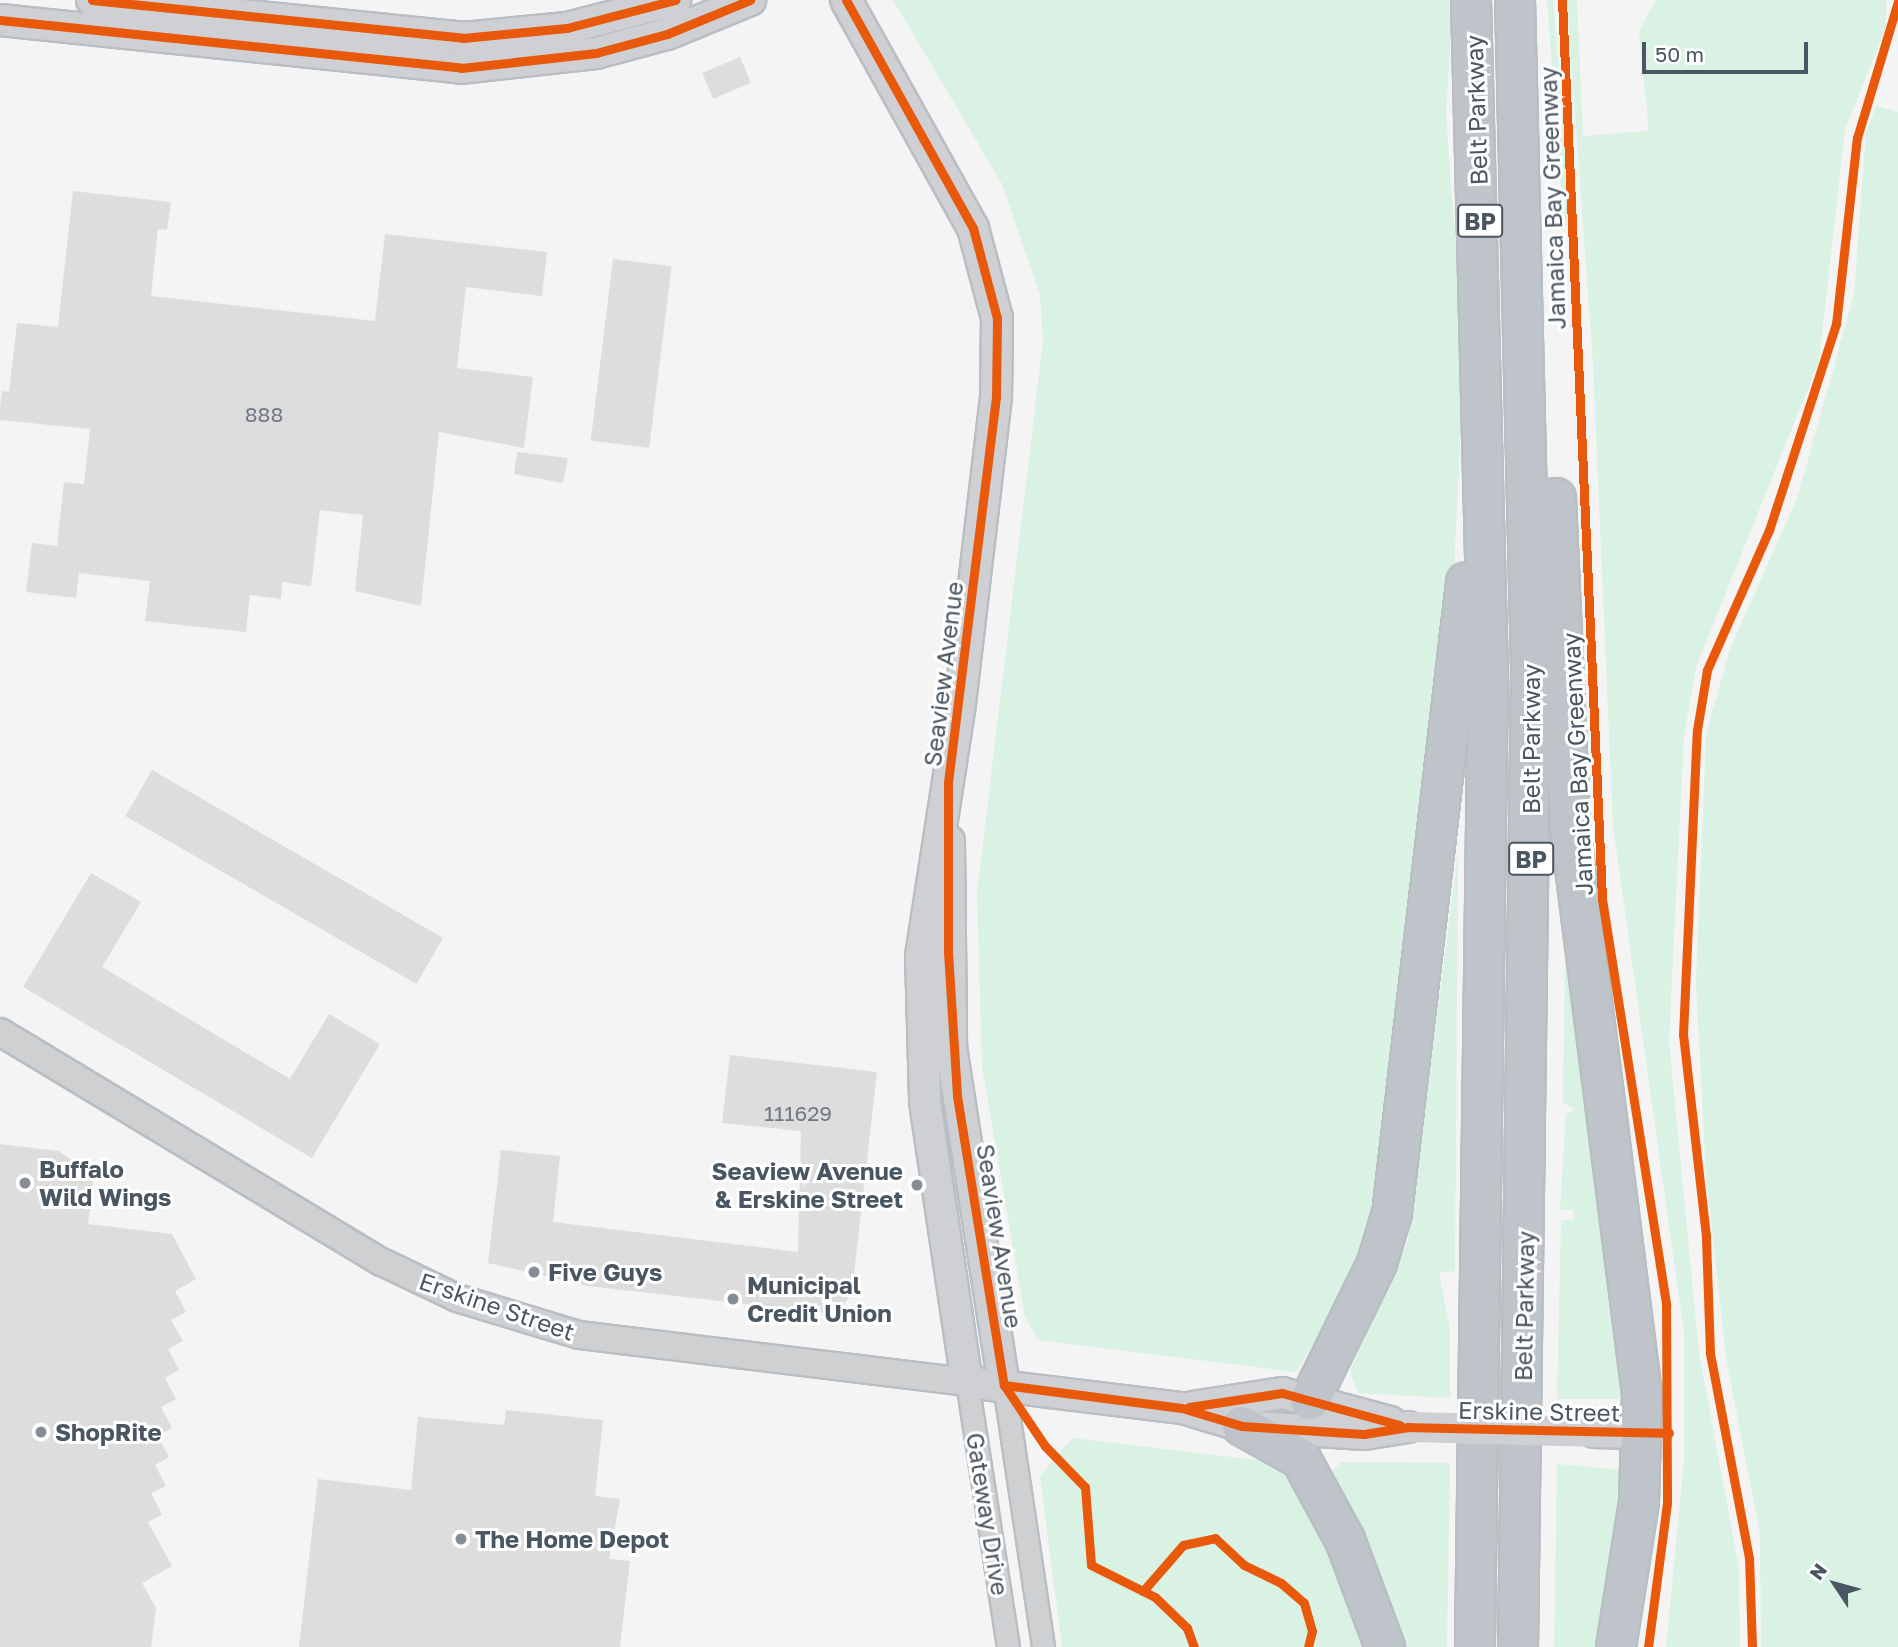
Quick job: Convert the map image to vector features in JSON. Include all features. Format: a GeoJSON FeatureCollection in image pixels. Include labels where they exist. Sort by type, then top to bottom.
{"type":"FeatureCollection","features":[{"type":"Feature","properties":{"kind":"highway","name":"Belt Parkway"},"geometry":{"type":"LineString","coordinates":[[1471,0],[1484,442],[1488,914],[1475,1647]]}},
{"type":"Feature","properties":{"kind":"highway","name":"Belt Parkway"},"geometry":{"type":"LineString","coordinates":[[1515,0],[1531,800],[1518,1647]]}},
{"type":"Feature","properties":{"kind":"highway"},"geometry":{"type":"LineString","coordinates":[[1518,71],[1550,282],[1571,836],[1631,1273],[1643,1433],[1616,1647]]}},
{"type":"Feature","properties":{"kind":"highway"},"geometry":{"type":"LineString","coordinates":[[1310,1400],[1377,1263],[1397,1184],[1484,442]]}},
{"type":"Feature","properties":{"kind":"highway"},"geometry":{"type":"LineString","coordinates":[[1242,1426],[1301,1460],[1345,1540],[1385,1647]]}},
{"type":"Feature","properties":{"kind":"main road"},"geometry":{"type":"LineString","coordinates":[[92,0],[463,38],[578,26],[675,0]]}},
{"type":"Feature","properties":{"kind":"main road"},"geometry":{"type":"LineString","coordinates":[[0,20],[461,68],[620,47],[750,0]]}},
{"type":"Feature","properties":{"kind":"main road","name":"Seaview Avenue"},"geometry":{"type":"LineString","coordinates":[[846,0],[973,228],[998,318],[996,397],[948,783],[922,924],[920,1023],[925,1102],[967,1382]]}},
{"type":"Feature","properties":{"kind":"main road","name":"Seaview Avenue"},"geometry":{"type":"LineString","coordinates":[[948,783],[951,1047],[1004,1385]]}},
{"type":"Feature","properties":{"kind":"main road","name":"Erskine Street"},"geometry":{"type":"LineString","coordinates":[[967,1382],[1182,1408],[1242,1426],[1364,1434],[1408,1427],[1643,1433]]}},
{"type":"Feature","properties":{"kind":"main road","name":"Erskine Street"},"geometry":{"type":"LineString","coordinates":[[1182,1408],[1282,1393],[1408,1427]]}},
{"type":"Feature","properties":{"kind":"street","name":"Erskine Street"},"geometry":{"type":"LineString","coordinates":[[0,1032],[382,1262],[457,1298],[579,1335],[967,1382]]}},
{"type":"Feature","properties":{"kind":"street","name":"Gateway Drive"},"geometry":{"type":"LineString","coordinates":[[967,1382],[1008,1647]]}},
{"type":"Feature","properties":{"kind":"street","name":"Gateway Drive"},"geometry":{"type":"LineString","coordinates":[[1004,1385],[1043,1647]]}},
{"type":"Feature","properties":{"kind":"green space"},"geometry":{"type":"Polygon","coordinates":[[[893,0],[1453,0],[1446,114],[1464,357],[1452,613],[1385,1183],[1357,1270],[1296,1372],[1038,1340],[1025,1317],[982,1067],[977,893],[1043,341],[1040,295],[1002,184],[893,0]]]}},
{"type":"Feature","properties":{"kind":"green space"},"geometry":{"type":"Polygon","coordinates":[[[1547,0],[1553,0],[1571,212],[1564,233],[1547,0]]]}},
{"type":"Feature","properties":{"kind":"green space"},"geometry":{"type":"Polygon","coordinates":[[[1567,0],[1577,0],[1583,136],[1649,131],[1639,31],[1656,0],[1886,0],[1886,27],[1845,130],[1819,361],[1696,667],[1684,736],[1669,1041],[1699,1353],[1739,1568],[1740,1647],[1666,1647],[1684,1460],[1684,1333],[1613,826],[1593,364],[1567,0]]]}},
{"type":"Feature","properties":{"kind":"green space"},"geometry":{"type":"Polygon","coordinates":[[[1876,106],[1898,112],[1898,1647],[1761,1647],[1760,1534],[1726,1358],[1706,1174],[1696,982],[1706,734],[1730,649],[1798,496],[1854,294],[1866,133],[1876,106]]]}},
{"type":"Feature","properties":{"kind":"green space"},"geometry":{"type":"Polygon","coordinates":[[[1574,507],[1584,631],[1584,791],[1635,1160],[1590,872],[1579,747],[1574,507]]]}},
{"type":"Feature","properties":{"kind":"green space"},"geometry":{"type":"Polygon","coordinates":[[[1458,852],[1455,1271],[1439,1273],[1450,1329],[1450,1398],[1358,1393],[1350,1371],[1408,1241],[1458,852]]]}},
{"type":"Feature","properties":{"kind":"green space"},"geometry":{"type":"Polygon","coordinates":[[[1566,886],[1624,1394],[1618,1399],[1557,1399],[1561,1221],[1574,1219],[1573,1210],[1560,1210],[1566,1114],[1575,1110],[1563,1102],[1566,886]]]}},
{"type":"Feature","properties":{"kind":"green space"},"geometry":{"type":"Polygon","coordinates":[[[1072,1438],[1291,1464],[1374,1647],[1062,1647],[1040,1476],[1072,1438]]]}},
{"type":"Feature","properties":{"kind":"green space"},"geometry":{"type":"Polygon","coordinates":[[[1340,1462],[1450,1463],[1447,1647],[1404,1647],[1396,1614],[1331,1474],[1340,1462]]]}},
{"type":"Feature","properties":{"kind":"green space"},"geometry":{"type":"Polygon","coordinates":[[[1557,1464],[1624,1470],[1601,1647],[1554,1647],[1557,1464]]]}},
{"type":"Feature","properties":{"kind":"building"},"geometry":{"type":"Polygon","coordinates":[[[740,57],[751,83],[713,99],[702,73],[740,57]]]}},
{"type":"Feature","properties":{"kind":"building"},"geometry":{"type":"Polygon","coordinates":[[[73,191],[171,202],[167,230],[158,229],[151,296],[375,321],[385,234],[547,252],[542,296],[466,287],[457,368],[533,377],[524,448],[439,432],[421,606],[355,591],[363,515],[320,510],[311,586],[282,582],[281,599],[250,595],[246,632],[145,621],[150,581],[79,573],[76,598],[26,592],[32,543],[57,546],[64,482],[84,484],[90,429],[0,420],[0,408],[2,391],[9,392],[17,323],[58,327],[73,191]]]}},
{"type":"Feature","properties":{"kind":"building"},"geometry":{"type":"Polygon","coordinates":[[[613,259],[672,266],[649,448],[591,441],[613,259]]]}},
{"type":"Feature","properties":{"kind":"building"},"geometry":{"type":"Polygon","coordinates":[[[517,452],[568,458],[563,483],[514,474],[517,452]]]}},
{"type":"Feature","properties":{"kind":"building"},"geometry":{"type":"Polygon","coordinates":[[[152,770],[443,938],[416,984],[126,816],[152,770]]]}},
{"type":"Feature","properties":{"kind":"building"},"geometry":{"type":"Polygon","coordinates":[[[91,873],[141,902],[102,967],[290,1079],[329,1014],[380,1044],[312,1158],[23,987],[91,873]]]}},
{"type":"Feature","properties":{"kind":"building"},"geometry":{"type":"Polygon","coordinates":[[[730,1055],[877,1072],[852,1292],[842,1308],[826,1313],[588,1286],[488,1263],[501,1150],[560,1156],[553,1222],[798,1252],[801,1131],[722,1123],[730,1055]]]}},
{"type":"Feature","properties":{"kind":"building"},"geometry":{"type":"Polygon","coordinates":[[[0,1144],[58,1151],[94,1174],[88,1224],[172,1234],[196,1279],[175,1291],[186,1312],[171,1320],[183,1341],[168,1349],[179,1370],[165,1378],[176,1399],[161,1407],[172,1428],[158,1436],[169,1457],[155,1465],[166,1486],[151,1493],[162,1515],[148,1522],[172,1566],[142,1583],[156,1608],[151,1647],[0,1647],[0,1144]]]}},
{"type":"Feature","properties":{"kind":"building","name":"The Home Depot"},"geometry":{"type":"Polygon","coordinates":[[[506,1410],[603,1420],[595,1496],[620,1499],[609,1559],[630,1561],[620,1647],[299,1647],[318,1479],[411,1490],[418,1417],[504,1425],[506,1410]]]}},
{"type":"Feature","properties":{"kind":"cycle path"},"geometry":{"type":"LineString","coordinates":[[92,0],[463,38],[567,28],[675,0]]}},
{"type":"Feature","properties":{"kind":"cycle path"},"geometry":{"type":"LineString","coordinates":[[0,20],[461,68],[596,53],[667,34],[750,0]]}},
{"type":"Feature","properties":{"kind":"cycle path"},"geometry":{"type":"LineString","coordinates":[[846,0],[973,228],[997,318],[996,397],[948,783],[948,952],[957,1096],[1004,1385],[1045,1446],[1085,1487],[1091,1565],[1155,1597],[1187,1628],[1194,1647]]}},
{"type":"Feature","properties":{"kind":"cycle path","name":"Jamaica Bay Greenway"},"geometry":{"type":"LineString","coordinates":[[1562,0],[1602,899],[1666,1305],[1667,1503],[1648,1647]]}},
{"type":"Feature","properties":{"kind":"cycle path"},"geometry":{"type":"LineString","coordinates":[[1752,1647],[1749,1558],[1710,1353],[1706,1236],[1683,1035],[1697,730],[1707,670],[1769,530],[1836,324],[1857,138],[1898,1]]}},
{"type":"Feature","properties":{"kind":"cycle path"},"geometry":{"type":"LineString","coordinates":[[1004,1385],[1182,1408],[1242,1426],[1364,1434],[1408,1427],[1669,1433]]}},
{"type":"Feature","properties":{"kind":"cycle path"},"geometry":{"type":"LineString","coordinates":[[1189,1407],[1282,1393],[1400,1425]]}},
{"type":"Feature","properties":{"kind":"cycle path"},"geometry":{"type":"LineString","coordinates":[[1143,1591],[1183,1545],[1215,1538],[1244,1565],[1281,1583],[1304,1603],[1312,1631],[1308,1647]]}},
{"type":"Feature","properties":{"kind":"place","name":"Buffalo Wild Wings"},"geometry":{"type":"Point","coordinates":[25,1183]}},
{"type":"Feature","properties":{"kind":"place","name":"Seaview Avenue & Erskine Street"},"geometry":{"type":"Point","coordinates":[917,1185]}},
{"type":"Feature","properties":{"kind":"place","name":"Five Guys"},"geometry":{"type":"Point","coordinates":[534,1272]}},
{"type":"Feature","properties":{"kind":"place","name":"Municipal Credit Union"},"geometry":{"type":"Point","coordinates":[733,1299]}},
{"type":"Feature","properties":{"kind":"place","name":"ShopRite"},"geometry":{"type":"Point","coordinates":[41,1432]}},
{"type":"Feature","properties":{"kind":"place","name":"The Home Depot"},"geometry":{"type":"Point","coordinates":[461,1539]}}]}
